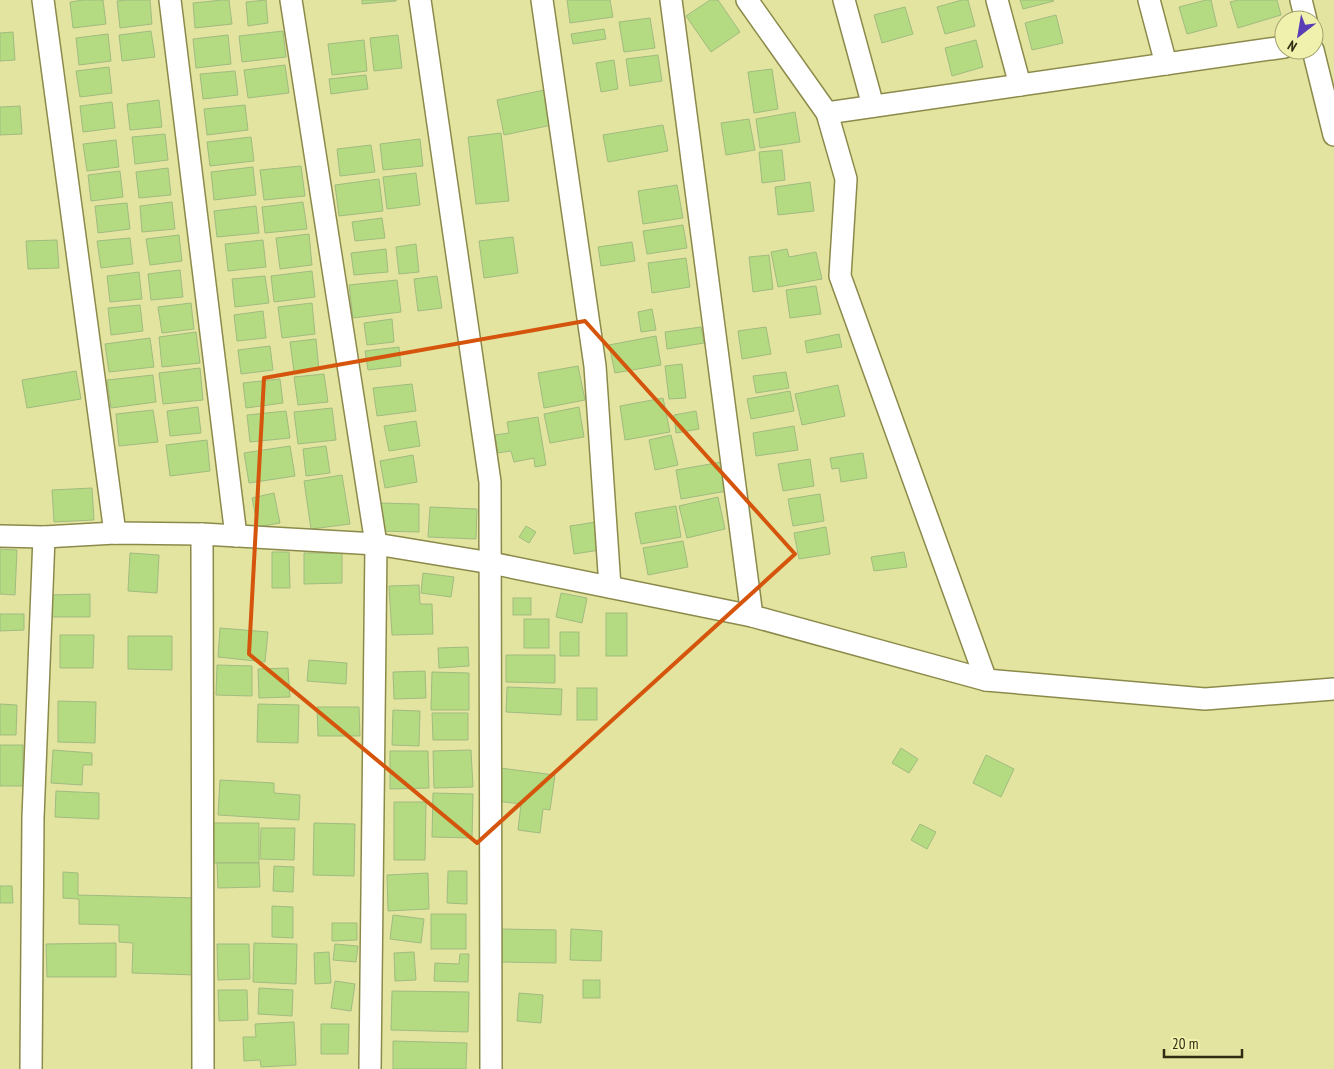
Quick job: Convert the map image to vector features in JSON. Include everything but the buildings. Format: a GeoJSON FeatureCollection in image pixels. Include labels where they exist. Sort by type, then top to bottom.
{"type":"FeatureCollection","features":[{"type":"Feature","properties":{"kind":"street"},"geometry":{"type":"LineString","coordinates":[[43,0],[115,533]]}},
{"type":"Feature","properties":{"kind":"street"},"geometry":{"type":"LineString","coordinates":[[170,0],[236,536]]}},
{"type":"Feature","properties":{"kind":"street"},"geometry":{"type":"LineString","coordinates":[[291,0],[376,544],[370,1069]]}},
{"type":"Feature","properties":{"kind":"street"},"geometry":{"type":"LineString","coordinates":[[420,0],[490,482],[491,1069]]}},
{"type":"Feature","properties":{"kind":"street"},"geometry":{"type":"LineString","coordinates":[[542,0],[595,366],[610,587]]}},
{"type":"Feature","properties":{"kind":"street"},"geometry":{"type":"LineString","coordinates":[[671,0],[752,616]]}},
{"type":"Feature","properties":{"kind":"street"},"geometry":{"type":"LineString","coordinates":[[747,0],[827,113],[846,179],[840,276],[986,680]]}},
{"type":"Feature","properties":{"kind":"street"},"geometry":{"type":"LineString","coordinates":[[844,0],[873,106]]}},
{"type":"Feature","properties":{"kind":"street"},"geometry":{"type":"LineString","coordinates":[[997,0],[1020,85]]}},
{"type":"Feature","properties":{"kind":"street"},"geometry":{"type":"LineString","coordinates":[[1149,0],[1166,64]]}},
{"type":"Feature","properties":{"kind":"street"},"geometry":{"type":"LineString","coordinates":[[827,113],[1274,48]]}},
{"type":"Feature","properties":{"kind":"street"},"geometry":{"type":"LineString","coordinates":[[1315,60],[1334,135]]}},
{"type":"Feature","properties":{"kind":"street"},"geometry":{"type":"LineString","coordinates":[[0,536],[44,537],[115,533],[202,534],[376,544],[491,563],[752,616],[986,680],[1205,699],[1334,689]]}},
{"type":"Feature","properties":{"kind":"street"},"geometry":{"type":"LineString","coordinates":[[202,534],[202,1069]]}},
{"type":"Feature","properties":{"kind":"street"},"geometry":{"type":"LineString","coordinates":[[31,1069],[33,818],[44,537]]}},
{"type":"Feature","properties":{"kind":"highlighted area"},"geometry":{"type":"Polygon","coordinates":[[[585,321],[795,554],[477,843],[249,654],[264,378],[585,321]]]}}]}
